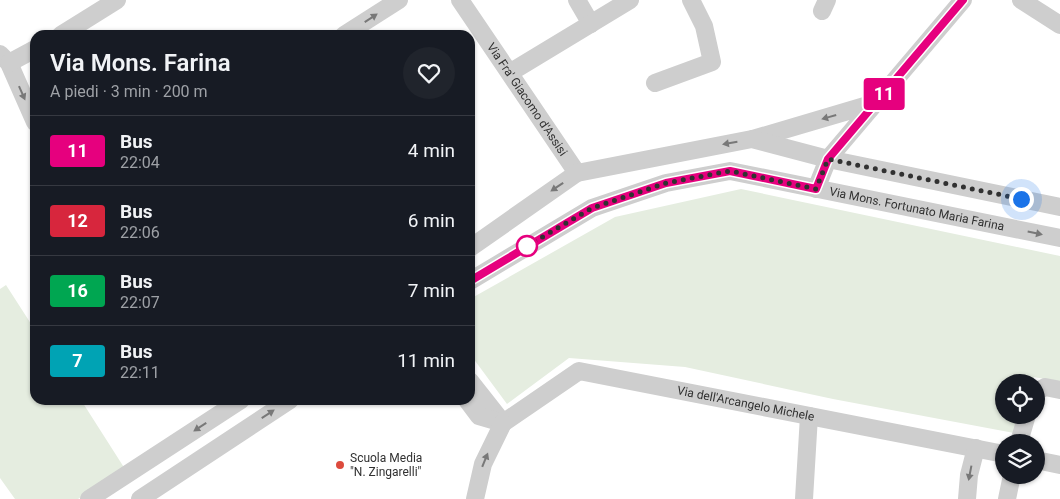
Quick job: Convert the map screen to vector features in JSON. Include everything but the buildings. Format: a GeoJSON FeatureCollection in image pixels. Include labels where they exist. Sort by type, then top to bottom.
{"type":"FeatureCollection","features":[{"type":"Feature","properties":{"kind":"street"},"geometry":{"type":"LineString","coordinates":[[69,30],[117,0]]}},
{"type":"Feature","properties":{"kind":"street"},"geometry":{"type":"LineString","coordinates":[[352,30],[399,0]]}},
{"type":"Feature","properties":{"kind":"street","name":"Via Fra' Giacomo d'Assisi"},"geometry":{"type":"LineString","coordinates":[[460,0],[511,72],[577,173]]}},
{"type":"Feature","properties":{"kind":"street"},"geometry":{"type":"LineString","coordinates":[[577,0],[591,24]]}},
{"type":"Feature","properties":{"kind":"street"},"geometry":{"type":"LineString","coordinates":[[511,72],[630,0]]}},
{"type":"Feature","properties":{"kind":"street"},"geometry":{"type":"LineString","coordinates":[[656,83],[712,62],[704,26],[691,0]]}},
{"type":"Feature","properties":{"kind":"street"},"geometry":{"type":"LineString","coordinates":[[816,189],[828,159],[963,0]]}},
{"type":"Feature","properties":{"kind":"street"},"geometry":{"type":"LineString","coordinates":[[1021,0],[1060,24]]}},
{"type":"Feature","properties":{"kind":"street"},"geometry":{"type":"LineString","coordinates":[[30,51],[4,59],[30,112]]}},
{"type":"Feature","properties":{"kind":"street"},"geometry":{"type":"LineString","coordinates":[[475,244],[577,173],[752,139],[875,104]]}},
{"type":"Feature","properties":{"kind":"street"},"geometry":{"type":"LineString","coordinates":[[752,139],[828,159],[1060,207]]}},
{"type":"Feature","properties":{"kind":"street","name":"Via Mons. Fortunato Maria Farina"},"geometry":{"type":"LineString","coordinates":[[475,278],[592,208],[666,183],[730,171],[1060,238]]}},
{"type":"Feature","properties":{"kind":"street","name":"Via dell'Arcangelo Michele"},"geometry":{"type":"LineString","coordinates":[[502,423],[579,371],[995,452]]}},
{"type":"Feature","properties":{"kind":"street"},"geometry":{"type":"LineString","coordinates":[[1045,387],[1060,390]]}},
{"type":"Feature","properties":{"kind":"street"},"geometry":{"type":"LineString","coordinates":[[475,388],[502,423]]}},
{"type":"Feature","properties":{"kind":"street"},"geometry":{"type":"LineString","coordinates":[[89,499],[233,405]]}},
{"type":"Feature","properties":{"kind":"street"},"geometry":{"type":"LineString","coordinates":[[140,499],[282,405]]}},
{"type":"Feature","properties":{"kind":"street"},"geometry":{"type":"LineString","coordinates":[[471,405],[479,416],[502,423]]}},
{"type":"Feature","properties":{"kind":"street"},"geometry":{"type":"LineString","coordinates":[[804,499],[809,416]]}},
{"type":"Feature","properties":{"kind":"street"},"geometry":{"type":"LineString","coordinates":[[476,499],[483,464],[502,423]]}},
{"type":"Feature","properties":{"kind":"street"},"geometry":{"type":"LineString","coordinates":[[968,499],[969,475],[976,448]]}},
{"type":"Feature","properties":{"kind":"street"},"geometry":{"type":"LineString","coordinates":[[1045,462],[1060,465]]}},
{"type":"Feature","properties":{"kind":"street"},"geometry":{"type":"LineString","coordinates":[[1007,499],[1010,484]]}},
{"type":"Feature","properties":{"kind":"shaded area"},"geometry":{"type":"Polygon","coordinates":[[[741,189],[1060,256],[1060,382],[1045,379],[1045,374],[995,374],[995,424],[1017,424],[1014,433],[833,399],[685,367],[569,358],[507,404],[475,361],[475,296],[615,217],[741,189]]]}},
{"type":"Feature","properties":{"kind":"shaded area"},"geometry":{"type":"Polygon","coordinates":[[[6,285],[30,322],[30,405],[84,405],[125,469],[78,499],[15,499],[0,478],[0,289],[6,285]]]}},
{"type":"Feature","properties":{"kind":"bus line","name":"11"},"geometry":{"type":"LineString","coordinates":[[475,278],[592,208],[666,183],[730,171],[816,189],[828,159],[963,0]]}},
{"type":"Feature","properties":{"kind":"place","name":"Scuola Media \"N. Zingarelli\""},"geometry":{"type":"Point","coordinates":[340,465]}},
{"type":"Feature","properties":{"kind":"route"},"geometry":{"type":"LineString","coordinates":[[527,246],[592,208],[666,183],[730,171],[816,189],[828,159],[1021,199]]}}]}
